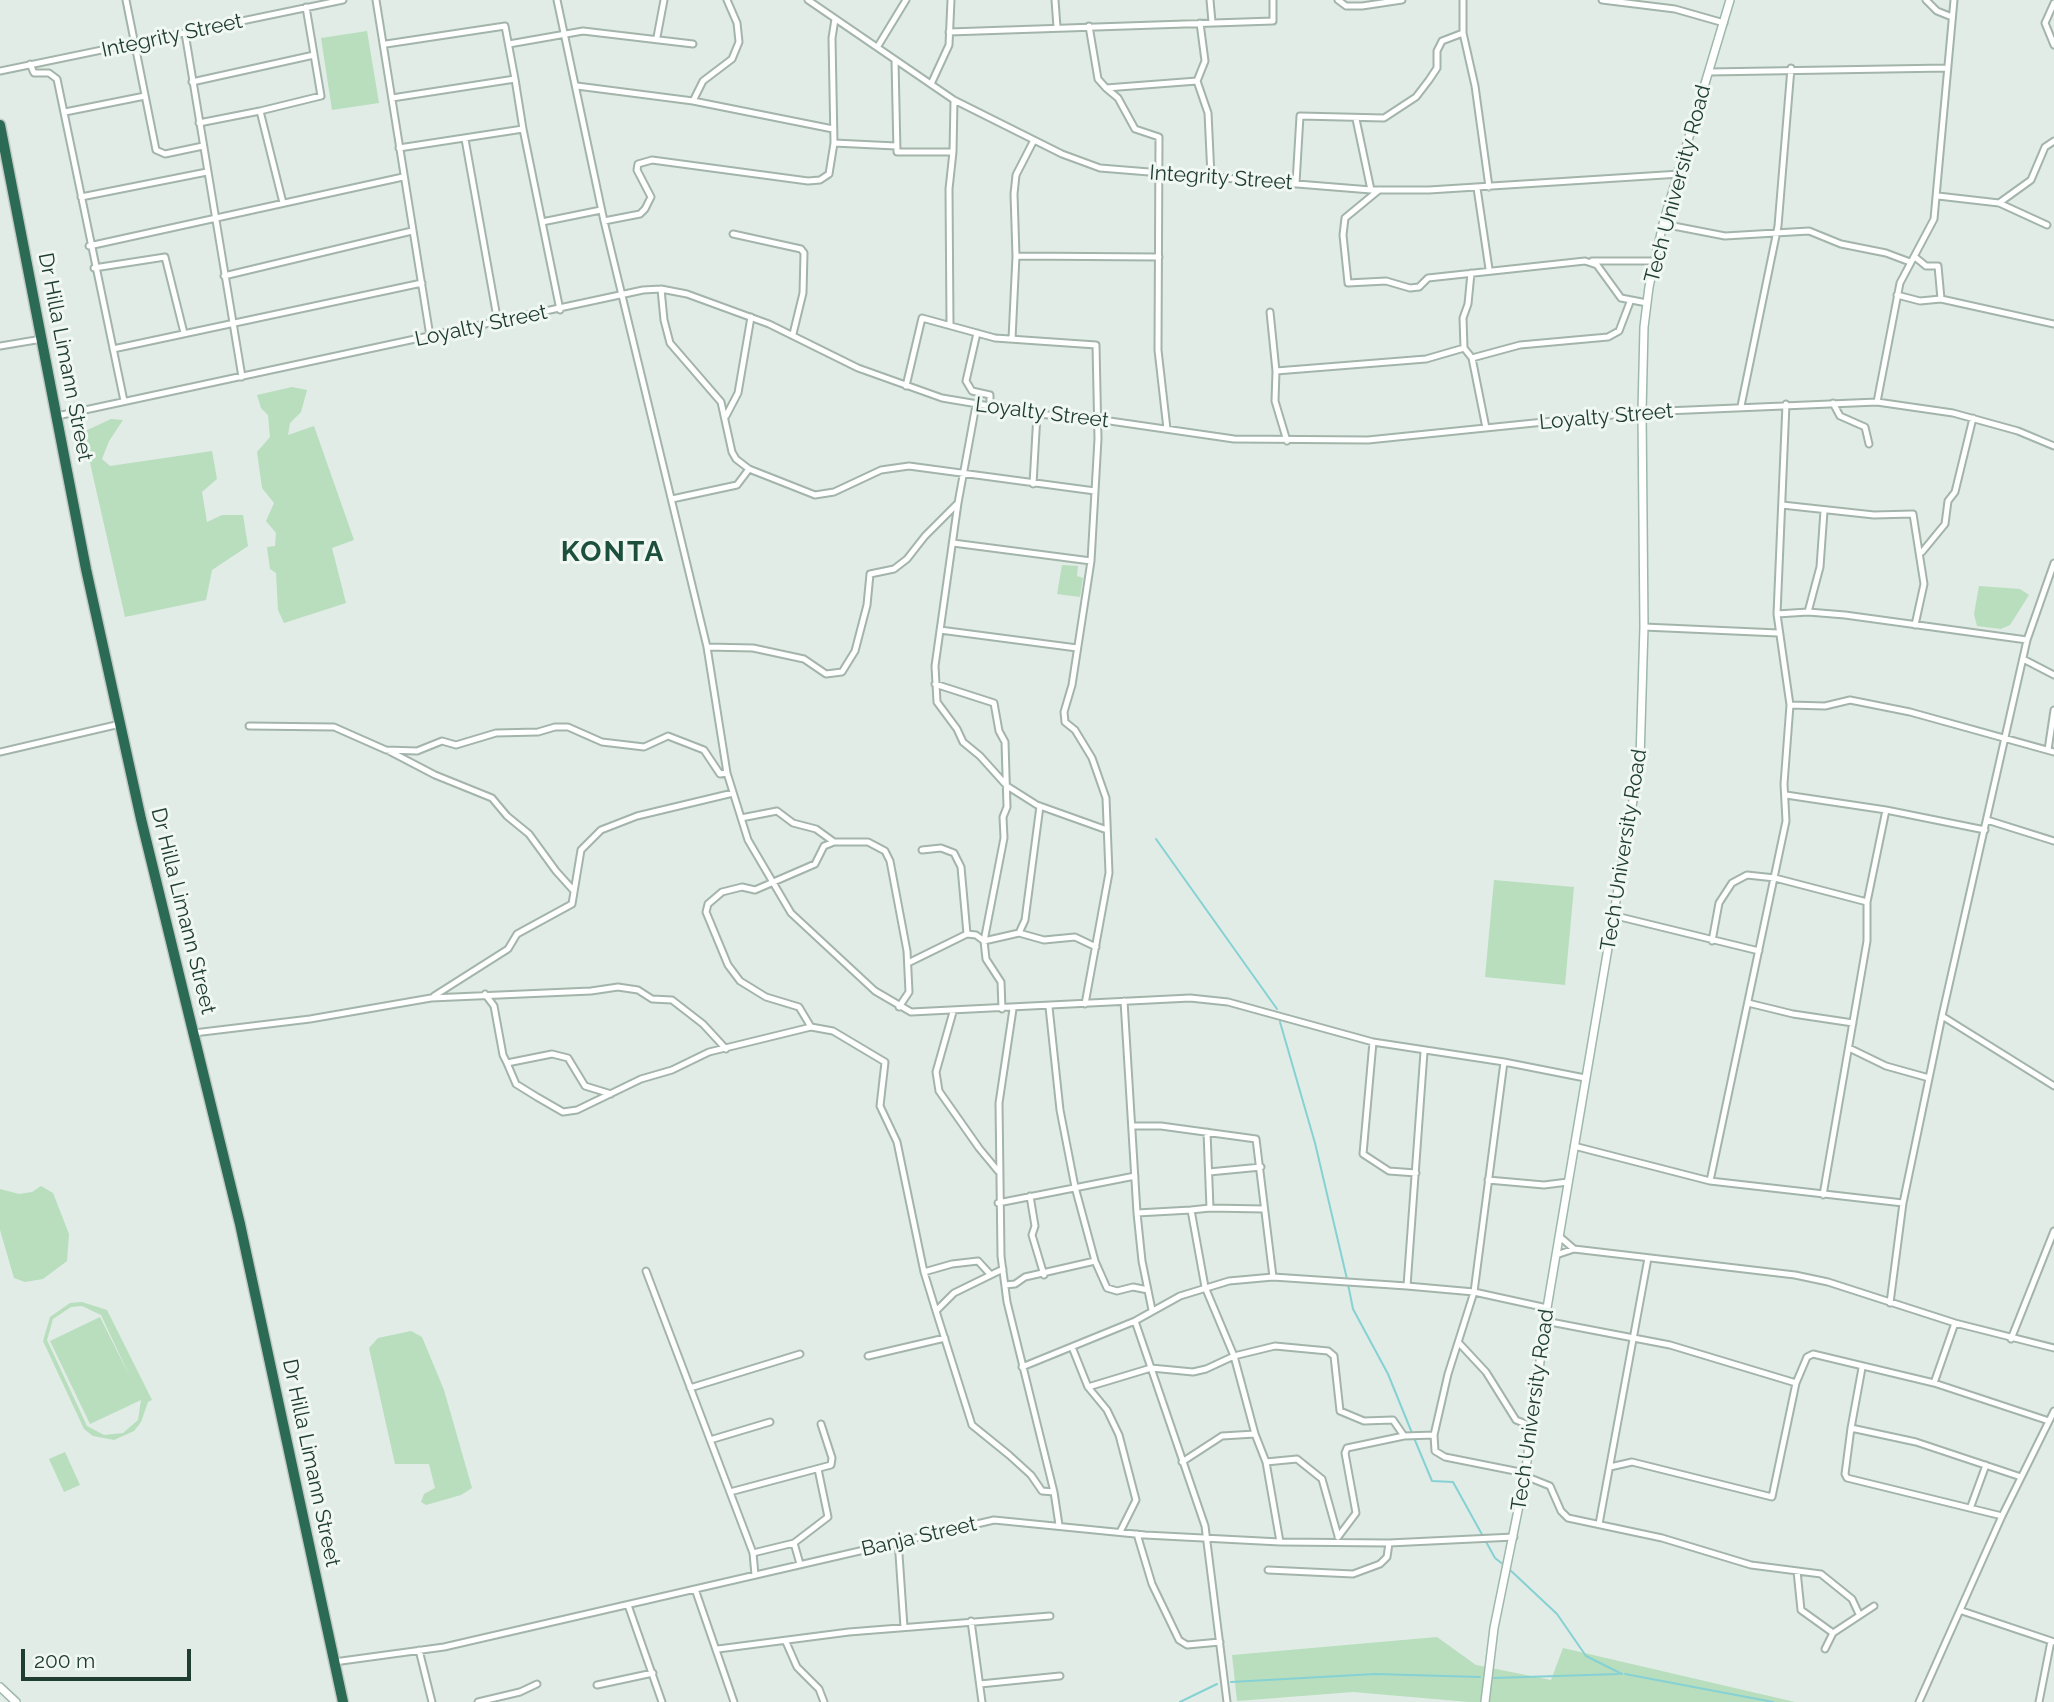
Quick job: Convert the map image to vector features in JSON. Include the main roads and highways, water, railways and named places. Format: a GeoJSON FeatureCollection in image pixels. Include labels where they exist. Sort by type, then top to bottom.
{"type":"FeatureCollection","features":[{"type":"Feature","properties":{"kind":"highway","name":"Dr Hilla Limann Street"},"geometry":{"type":"LineString","coordinates":[[0,125],[5,173],[42,339],[120,724],[240,1224],[343,1702]]}},
{"type":"Feature","properties":{"kind":"waterway"},"geometry":{"type":"LineString","coordinates":[[1156,839],[1277,1009]]}},
{"type":"Feature","properties":{"kind":"waterway"},"geometry":{"type":"LineString","coordinates":[[1280,1022],[1315,1143],[1347,1279]]}},
{"type":"Feature","properties":{"kind":"waterway"},"geometry":{"type":"LineString","coordinates":[[1348,1284],[1353,1309],[1388,1374],[1412,1433]]}},
{"type":"Feature","properties":{"kind":"waterway"},"geometry":{"type":"LineString","coordinates":[[1414,1438],[1432,1481],[1453,1482],[1495,1558],[1504,1565]]}},
{"type":"Feature","properties":{"kind":"waterway"},"geometry":{"type":"LineString","coordinates":[[1508,1568],[1557,1614],[1586,1656],[1622,1674]]}},
{"type":"Feature","properties":{"kind":"waterway"},"geometry":{"type":"LineString","coordinates":[[1231,1682],[1375,1674],[1480,1677]]}},
{"type":"Feature","properties":{"kind":"waterway"},"geometry":{"type":"LineString","coordinates":[[1494,1678],[1619,1674]]}},
{"type":"Feature","properties":{"kind":"waterway"},"geometry":{"type":"LineString","coordinates":[[1625,1674],[1773,1702]]}},
{"type":"Feature","properties":{"kind":"waterway"},"geometry":{"type":"LineString","coordinates":[[1180,1702],[1217,1684]]}},
{"type":"Feature","properties":{"kind":"district","name":"KONTA"},"geometry":{"type":"Point","coordinates":[613,553]}}]}
